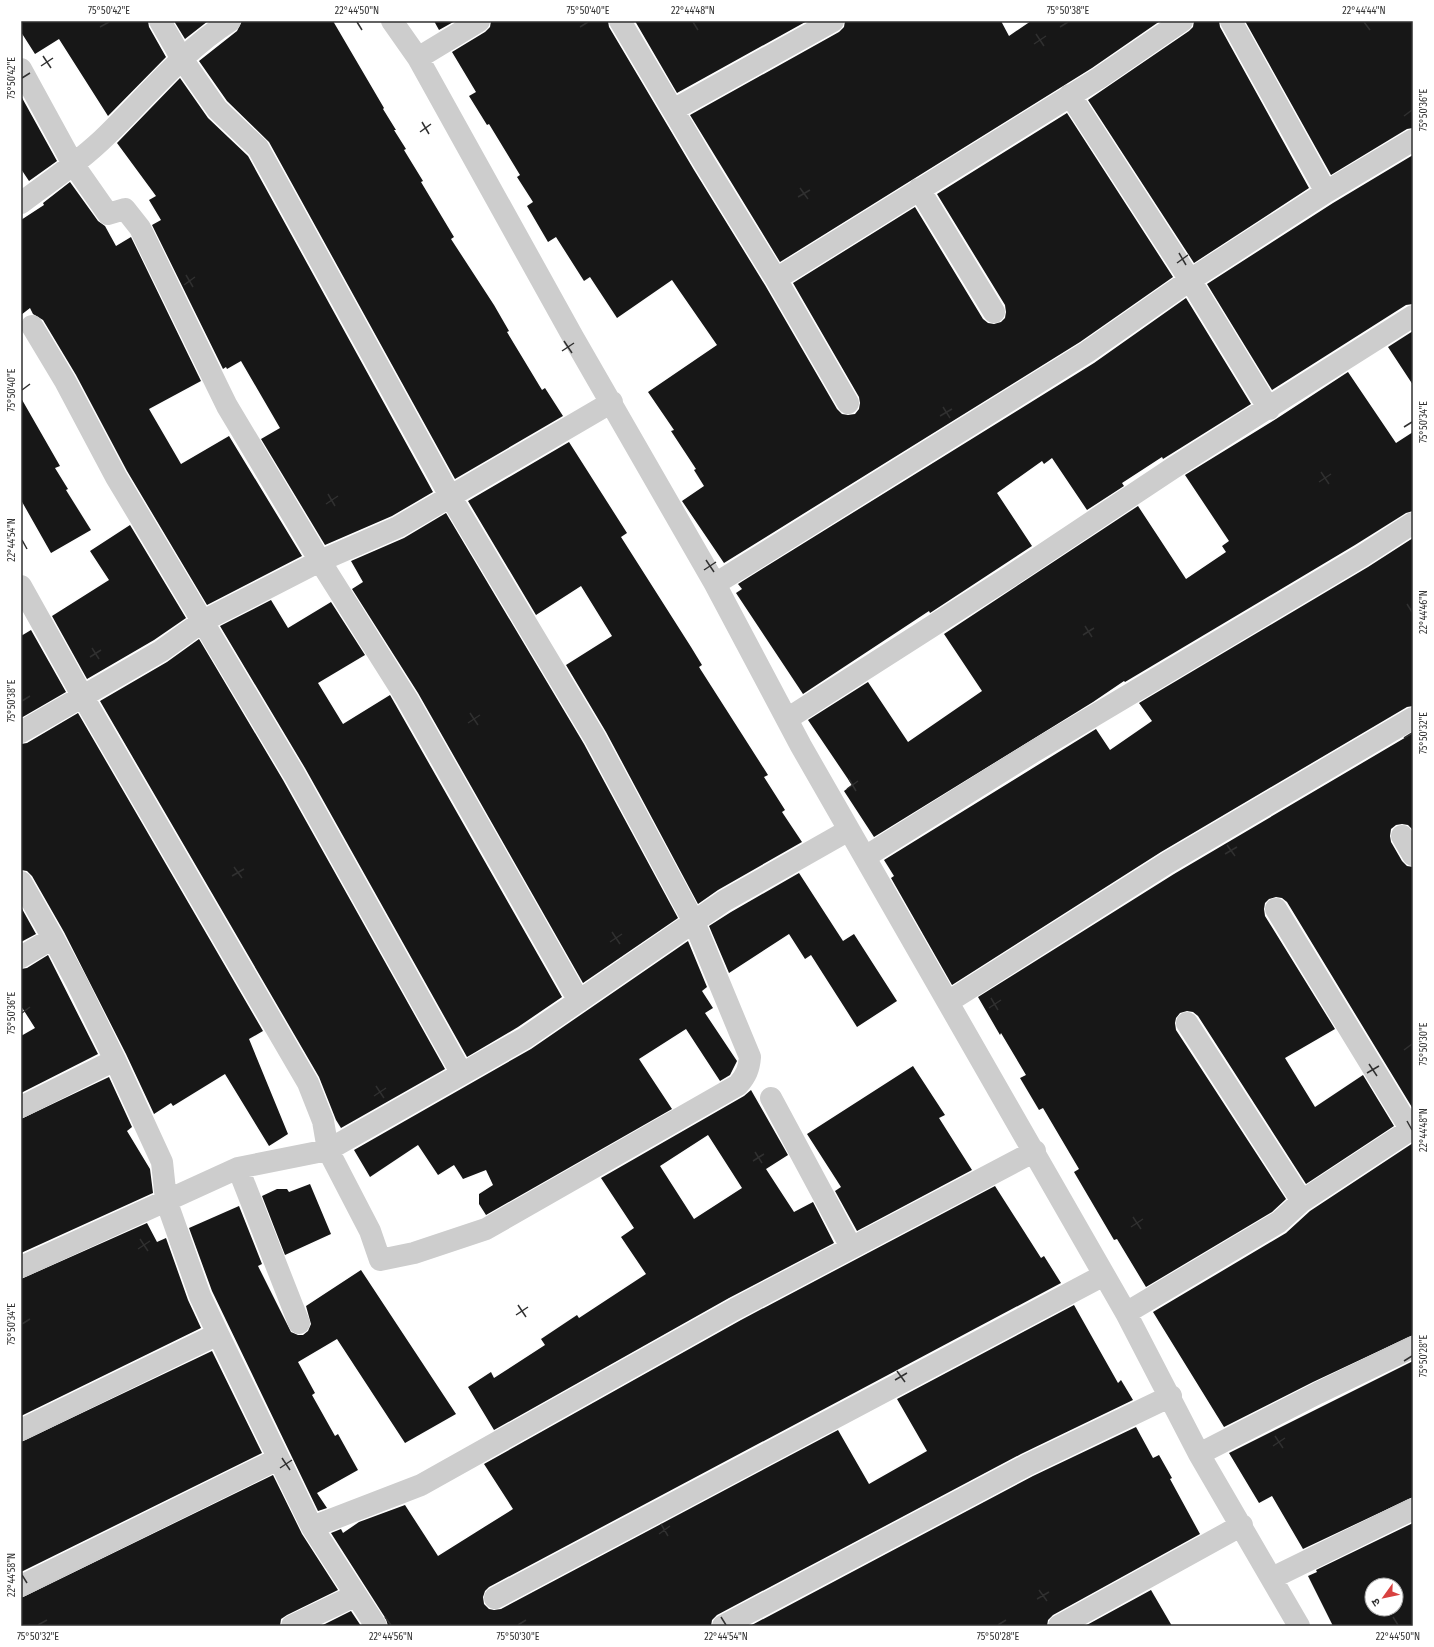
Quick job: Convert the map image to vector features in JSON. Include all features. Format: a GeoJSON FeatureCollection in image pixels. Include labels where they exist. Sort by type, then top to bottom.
{"type":"FeatureCollection","features":[{"type":"Feature","properties":{"kind":"street"},"geometry":{"type":"LineString","coordinates":[[21,586],[83,697],[308,1083],[323,1121],[328,1150],[370,1231],[380,1260],[414,1253],[486,1229],[738,1085],[744,1078],[749,1068],[750,1057],[694,922],[595,738],[450,496],[258,148],[216,109],[182,59],[160,21]]}},
{"type":"Feature","properties":{"kind":"street"},"geometry":{"type":"LineString","coordinates":[[21,203],[106,137],[190,50],[230,21]]}},
{"type":"Feature","properties":{"kind":"street"},"geometry":{"type":"LineString","coordinates":[[392,21],[418,58],[574,338],[715,584],[787,719],[948,1002],[1035,1151],[1126,1313],[1200,1454],[1299,1626]]}},
{"type":"Feature","properties":{"kind":"street"},"geometry":{"type":"LineString","coordinates":[[418,58],[479,21]]}},
{"type":"Feature","properties":{"kind":"street"},"geometry":{"type":"LineString","coordinates":[[620,21],[776,279],[848,403]]}},
{"type":"Feature","properties":{"kind":"street"},"geometry":{"type":"LineString","coordinates":[[673,110],[833,21]]}},
{"type":"Feature","properties":{"kind":"street"},"geometry":{"type":"LineString","coordinates":[[776,279],[1070,95],[1182,21]]}},
{"type":"Feature","properties":{"kind":"street"},"geometry":{"type":"LineString","coordinates":[[1231,21],[1326,192]]}},
{"type":"Feature","properties":{"kind":"street"},"geometry":{"type":"LineString","coordinates":[[21,69],[73,164],[108,214],[125,209],[140,228],[227,406],[320,561],[407,699],[579,1001]]}},
{"type":"Feature","properties":{"kind":"street"},"geometry":{"type":"LineString","coordinates":[[1070,95],[1190,280],[1269,409]]}},
{"type":"Feature","properties":{"kind":"street"},"geometry":{"type":"LineString","coordinates":[[715,584],[1087,352],[1190,280],[1326,192],[1413,140]]}},
{"type":"Feature","properties":{"kind":"street"},"geometry":{"type":"LineString","coordinates":[[919,189],[994,312]]}},
{"type":"Feature","properties":{"kind":"street"},"geometry":{"type":"LineString","coordinates":[[787,719],[1009,577],[1173,468],[1269,409],[1413,316]]}},
{"type":"Feature","properties":{"kind":"street"},"geometry":{"type":"LineString","coordinates":[[32,326],[65,381],[116,477],[294,774],[462,1074]]}},
{"type":"Feature","properties":{"kind":"street"},"geometry":{"type":"LineString","coordinates":[[21,732],[161,651],[203,621],[320,561],[398,527],[612,402]]}},
{"type":"Feature","properties":{"kind":"street"},"geometry":{"type":"LineString","coordinates":[[865,856],[1020,760],[1362,556],[1413,523]]}},
{"type":"Feature","properties":{"kind":"street"},"geometry":{"type":"LineString","coordinates":[[948,1002],[1167,863],[1413,718]]}},
{"type":"Feature","properties":{"kind":"street"},"geometry":{"type":"LineString","coordinates":[[21,1267],[238,1168],[328,1150],[525,1038],[724,901],[850,830]]}},
{"type":"Feature","properties":{"kind":"street"},"geometry":{"type":"LineString","coordinates":[[1402,836],[1413,855]]}},
{"type":"Feature","properties":{"kind":"street"},"geometry":{"type":"LineString","coordinates":[[21,882],[54,938],[115,1060],[162,1162],[166,1200],[200,1296],[218,1334],[312,1527],[376,1626]]}},
{"type":"Feature","properties":{"kind":"street"},"geometry":{"type":"LineString","coordinates":[[1126,1313],[1279,1222],[1302,1201],[1412,1129],[1276,909]]}},
{"type":"Feature","properties":{"kind":"street"},"geometry":{"type":"LineString","coordinates":[[21,957],[54,938]]}},
{"type":"Feature","properties":{"kind":"street"},"geometry":{"type":"LineString","coordinates":[[1187,1023],[1302,1201]]}},
{"type":"Feature","properties":{"kind":"street"},"geometry":{"type":"LineString","coordinates":[[21,1107],[115,1060]]}},
{"type":"Feature","properties":{"kind":"street"},"geometry":{"type":"LineString","coordinates":[[771,1098],[851,1248]]}},
{"type":"Feature","properties":{"kind":"street"},"geometry":{"type":"LineString","coordinates":[[312,1527],[421,1485],[734,1309],[1035,1151]]}},
{"type":"Feature","properties":{"kind":"street"},"geometry":{"type":"LineString","coordinates":[[238,1168],[299,1323]]}},
{"type":"Feature","properties":{"kind":"street"},"geometry":{"type":"LineString","coordinates":[[495,1598],[1104,1275]]}},
{"type":"Feature","properties":{"kind":"street"},"geometry":{"type":"LineString","coordinates":[[21,1430],[218,1334]]}},
{"type":"Feature","properties":{"kind":"street"},"geometry":{"type":"LineString","coordinates":[[1200,1454],[1318,1393],[1413,1347]]}},
{"type":"Feature","properties":{"kind":"street"},"geometry":{"type":"LineString","coordinates":[[723,1626],[1027,1465],[1170,1396]]}},
{"type":"Feature","properties":{"kind":"street"},"geometry":{"type":"LineString","coordinates":[[21,1586],[278,1459]]}},
{"type":"Feature","properties":{"kind":"street"},"geometry":{"type":"LineString","coordinates":[[1272,1578],[1413,1509]]}},
{"type":"Feature","properties":{"kind":"street"},"geometry":{"type":"LineString","coordinates":[[1059,1626],[1242,1525]]}},
{"type":"Feature","properties":{"kind":"street"},"geometry":{"type":"LineString","coordinates":[[292,1626],[356,1595]]}},
{"type":"Feature","properties":{"kind":"building"},"geometry":{"type":"Polygon","coordinates":[[[21,21],[148,21],[149,27],[166,57],[108,116],[59,39],[35,54],[21,32],[21,21]]]}},
{"type":"Feature","properties":{"kind":"building"},"geometry":{"type":"Polygon","coordinates":[[[174,21],[208,21],[185,39],[174,21]]]}},
{"type":"Feature","properties":{"kind":"building"},"geometry":{"type":"Polygon","coordinates":[[[242,21],[333,21],[384,108],[383,109],[396,130],[394,130],[406,149],[404,150],[423,181],[421,182],[454,237],[451,239],[494,305],[509,331],[507,332],[542,390],[545,388],[563,416],[455,479],[269,142],[227,101],[199,61],[237,31],[242,21]]]}},
{"type":"Feature","properties":{"kind":"building"},"geometry":{"type":"Polygon","coordinates":[[[434,21],[455,21],[439,30],[434,21]]]}},
{"type":"Feature","properties":{"kind":"building"},"geometry":{"type":"Polygon","coordinates":[[[491,21],[608,21],[609,27],[694,170],[765,285],[837,409],[842,414],[855,414],[859,409],[859,397],[793,283],[915,207],[983,319],[988,323],[994,324],[1001,322],[1005,318],[1005,305],[937,194],[1067,113],[1173,277],[1080,342],[724,563],[682,501],[704,486],[694,470],[696,469],[671,431],[674,430],[648,392],[717,345],[672,280],[617,318],[590,277],[584,281],[556,237],[548,242],[527,206],[533,202],[517,177],[520,175],[489,124],[487,125],[469,96],[476,92],[452,52],[485,32],[490,27],[491,21]]]}},
{"type":"Feature","properties":{"kind":"building"},"geometry":{"type":"Polygon","coordinates":[[[635,21],[807,21],[677,93],[635,21]]]}},
{"type":"Feature","properties":{"kind":"building"},"geometry":{"type":"Polygon","coordinates":[[[845,21],[1001,21],[1009,36],[1031,21],[1160,21],[1092,68],[780,262],[690,115],[839,32],[844,27],[845,21]]]}},
{"type":"Feature","properties":{"kind":"building"},"geometry":{"type":"Polygon","coordinates":[[[1194,21],[1219,21],[1220,27],[1309,188],[1194,263],[1088,100],[1189,31],[1193,27],[1194,21]]]}},
{"type":"Feature","properties":{"kind":"building"},"geometry":{"type":"Polygon","coordinates":[[[1245,21],[1413,21],[1413,128],[1407,129],[1331,175],[1245,21]]]}},
{"type":"Feature","properties":{"kind":"building"},"geometry":{"type":"Polygon","coordinates":[[[180,78],[208,118],[248,156],[433,492],[392,516],[325,545],[261,439],[280,428],[241,361],[227,369],[226,367],[223,369],[152,225],[161,220],[149,200],[156,196],[117,143],[180,78]]]}},
{"type":"Feature","properties":{"kind":"building"},"geometry":{"type":"Polygon","coordinates":[[[21,96],[57,161],[29,181],[21,169],[21,96]]]}},
{"type":"Feature","properties":{"kind":"building"},"geometry":{"type":"Polygon","coordinates":[[[1413,155],[1413,304],[1406,305],[1272,390],[1207,284],[1333,203],[1413,155]]]}},
{"type":"Feature","properties":{"kind":"building"},"geometry":{"type":"Polygon","coordinates":[[[70,182],[98,221],[105,226],[116,246],[131,237],[201,381],[149,409],[181,464],[229,436],[302,556],[207,605],[127,471],[76,375],[43,320],[33,314],[30,308],[21,315],[21,220],[44,205],[43,203],[70,182]]]}},
{"type":"Feature","properties":{"kind":"building"},"geometry":{"type":"Polygon","coordinates":[[[1186,298],[1251,404],[1163,459],[1162,457],[1122,483],[1124,486],[1087,510],[1052,458],[1044,464],[1042,461],[997,493],[1032,546],[930,613],[929,611],[803,694],[736,593],[742,589],[738,584],[1094,363],[1186,298]]]}},
{"type":"Feature","properties":{"kind":"building"},"geometry":{"type":"Polygon","coordinates":[[[1413,331],[1413,385],[1388,347],[1413,331]]]}},
{"type":"Feature","properties":{"kind":"building"},"geometry":{"type":"Polygon","coordinates":[[[1348,372],[1396,443],[1413,432],[1413,511],[1406,513],[1355,545],[1125,682],[1124,681],[1093,702],[874,837],[844,791],[852,785],[808,720],[868,682],[908,742],[982,691],[944,634],[1138,506],[1186,579],[1226,552],[1222,546],[1229,541],[1185,475],[1276,419],[1348,372]]]}},
{"type":"Feature","properties":{"kind":"building"},"geometry":{"type":"Polygon","coordinates":[[[21,398],[60,466],[55,468],[68,489],[66,490],[91,530],[51,553],[21,500],[21,398]]]}},
{"type":"Feature","properties":{"kind":"building"},"geometry":{"type":"Polygon","coordinates":[[[569,442],[627,533],[621,537],[702,665],[699,667],[768,775],[764,777],[785,810],[782,812],[802,842],[718,890],[698,904],[606,732],[566,665],[612,636],[581,586],[536,615],[468,501],[569,442]]]}},
{"type":"Feature","properties":{"kind":"building"},"geometry":{"type":"Polygon","coordinates":[[[446,513],[584,744],[678,918],[583,983],[418,693],[352,589],[363,582],[351,561],[404,538],[446,513]]]}},
{"type":"Feature","properties":{"kind":"building"},"geometry":{"type":"Polygon","coordinates":[[[130,525],[186,618],[154,640],[87,679],[52,616],[109,580],[90,551],[130,525]]]}},
{"type":"Feature","properties":{"kind":"building"},"geometry":{"type":"Polygon","coordinates":[[[1413,538],[1413,706],[1407,707],[1161,852],[952,985],[891,878],[894,876],[884,860],[1096,729],[1110,750],[1152,721],[1139,703],[1368,567],[1413,538]]]}},
{"type":"Feature","properties":{"kind":"building"},"geometry":{"type":"Polygon","coordinates":[[[271,600],[288,628],[331,602],[365,655],[318,683],[343,724],[390,695],[562,997],[518,1027],[467,1057],[305,768],[220,626],[271,600]]]}},
{"type":"Feature","properties":{"kind":"building"},"geometry":{"type":"Polygon","coordinates":[[[31,630],[66,692],[21,718],[21,636],[31,630]]]}},
{"type":"Feature","properties":{"kind":"building"},"geometry":{"type":"Polygon","coordinates":[[[199,639],[283,780],[445,1069],[341,1128],[336,1120],[319,1077],[100,701],[167,662],[199,639]]]}},
{"type":"Feature","properties":{"kind":"building"},"geometry":{"type":"Polygon","coordinates":[[[78,713],[263,1031],[249,1039],[288,1134],[269,1146],[225,1074],[173,1106],[171,1103],[154,1114],[126,1054],[64,932],[32,876],[27,871],[21,870],[21,744],[27,743],[78,713]]]}},
{"type":"Feature","properties":{"kind":"building"},"geometry":{"type":"Polygon","coordinates":[[[1413,733],[1413,830],[1408,825],[1396,825],[1391,829],[1390,836],[1391,842],[1402,861],[1407,866],[1413,867],[1413,1109],[1287,902],[1282,898],[1276,897],[1269,899],[1265,903],[1265,916],[1335,1029],[1285,1058],[1315,1107],[1363,1075],[1394,1126],[1306,1184],[1198,1016],[1193,1012],[1187,1011],[1180,1013],[1176,1018],[1176,1030],[1286,1199],[1272,1212],[1146,1287],[1117,1239],[1114,1240],[1074,1172],[1079,1169],[1043,1108],[1039,1110],[1020,1078],[1026,1075],[978,997],[1174,874],[1413,733]]]}},
{"type":"Feature","properties":{"kind":"building"},"geometry":{"type":"Polygon","coordinates":[[[799,873],[843,941],[854,934],[897,1001],[857,1027],[811,955],[805,959],[789,934],[729,973],[709,926],[799,873]]]}},
{"type":"Feature","properties":{"kind":"building"},"geometry":{"type":"Polygon","coordinates":[[[21,907],[36,934],[21,942],[21,907]]]}},
{"type":"Feature","properties":{"kind":"building"},"geometry":{"type":"Polygon","coordinates":[[[688,941],[707,987],[702,991],[713,1008],[705,1013],[737,1061],[730,1075],[720,1081],[686,1029],[639,1059],[672,1109],[486,1215],[479,1204],[479,1194],[493,1185],[486,1170],[463,1179],[454,1165],[438,1175],[418,1145],[370,1177],[354,1150],[531,1049],[688,941]]]}},
{"type":"Feature","properties":{"kind":"building"},"geometry":{"type":"Polygon","coordinates":[[[48,955],[98,1054],[21,1093],[21,1036],[35,1028],[21,1006],[21,969],[27,968],[48,955]]]}},
{"type":"Feature","properties":{"kind":"building"},"geometry":{"type":"Polygon","coordinates":[[[913,1066],[945,1115],[939,1118],[972,1170],[857,1231],[835,1191],[841,1187],[807,1134],[913,1066]]]}},
{"type":"Feature","properties":{"kind":"building"},"geometry":{"type":"Polygon","coordinates":[[[109,1077],[132,1127],[127,1131],[150,1169],[153,1193],[21,1253],[21,1119],[109,1077]]]}},
{"type":"Feature","properties":{"kind":"building"},"geometry":{"type":"Polygon","coordinates":[[[751,1090],[788,1155],[766,1169],[794,1212],[813,1202],[834,1243],[729,1298],[494,1430],[468,1387],[491,1372],[494,1378],[545,1345],[541,1339],[577,1315],[579,1318],[646,1274],[621,1237],[634,1228],[601,1178],[744,1096],[751,1090]],[[708,1135],[660,1166],[694,1219],[742,1188],[708,1135]]]}},
{"type":"Feature","properties":{"kind":"building"},"geometry":{"type":"Polygon","coordinates":[[[1413,1143],[1413,1335],[1313,1382],[1224,1427],[1153,1312],[1286,1233],[1310,1211],[1413,1143]]]}},
{"type":"Feature","properties":{"kind":"building"},"geometry":{"type":"Polygon","coordinates":[[[310,1184],[331,1234],[285,1255],[262,1196],[277,1189],[287,1189],[289,1192],[310,1184]]]}},
{"type":"Feature","properties":{"kind":"building"},"geometry":{"type":"Polygon","coordinates":[[[995,1186],[1041,1258],[1044,1256],[1061,1283],[489,1587],[485,1591],[483,1597],[484,1604],[489,1609],[501,1609],[838,1430],[869,1484],[927,1451],[897,1399],[1074,1305],[1118,1383],[1121,1380],[1133,1400],[1021,1454],[717,1615],[712,1620],[711,1626],[388,1626],[386,1619],[331,1533],[341,1529],[343,1533],[359,1522],[405,1505],[438,1556],[513,1509],[484,1464],[741,1320],[995,1186]]]}},
{"type":"Feature","properties":{"kind":"building"},"geometry":{"type":"Polygon","coordinates":[[[239,1206],[262,1264],[258,1266],[291,1332],[298,1335],[303,1335],[308,1331],[311,1324],[306,1306],[361,1270],[456,1414],[405,1443],[337,1339],[298,1362],[315,1393],[312,1395],[335,1436],[338,1434],[358,1470],[317,1493],[327,1508],[318,1511],[212,1291],[189,1228],[239,1206]]]}},
{"type":"Feature","properties":{"kind":"building"},"geometry":{"type":"Polygon","coordinates":[[[147,1223],[157,1242],[166,1238],[188,1300],[201,1328],[21,1416],[21,1279],[147,1223]]]}},
{"type":"Feature","properties":{"kind":"building"},"geometry":{"type":"Polygon","coordinates":[[[212,1351],[262,1453],[21,1572],[21,1442],[212,1351]]]}},
{"type":"Feature","properties":{"kind":"building"},"geometry":{"type":"Polygon","coordinates":[[[1413,1361],[1413,1497],[1303,1549],[1272,1496],[1259,1503],[1229,1453],[1413,1361]]]}},
{"type":"Feature","properties":{"kind":"building"},"geometry":{"type":"Polygon","coordinates":[[[1136,1427],[1153,1458],[1159,1455],[1172,1478],[1170,1479],[1200,1534],[1053,1615],[1048,1620],[1047,1626],[750,1626],[1033,1476],[1136,1427]]]}},
{"type":"Feature","properties":{"kind":"building"},"geometry":{"type":"Polygon","coordinates":[[[273,1475],[302,1534],[338,1590],[287,1615],[281,1619],[280,1626],[21,1626],[21,1598],[273,1475]]]}},
{"type":"Feature","properties":{"kind":"building"},"geometry":{"type":"Polygon","coordinates":[[[1413,1523],[1413,1626],[1333,1626],[1308,1576],[1317,1572],[1316,1570],[1413,1523]]]}},
{"type":"Feature","properties":{"kind":"building"},"geometry":{"type":"Polygon","coordinates":[[[1151,1590],[1172,1626],[1085,1626],[1151,1590]]]}},
{"type":"Feature","properties":{"kind":"building"},"geometry":{"type":"Polygon","coordinates":[[[351,1611],[361,1626],[321,1626],[351,1611]]]}}]}
